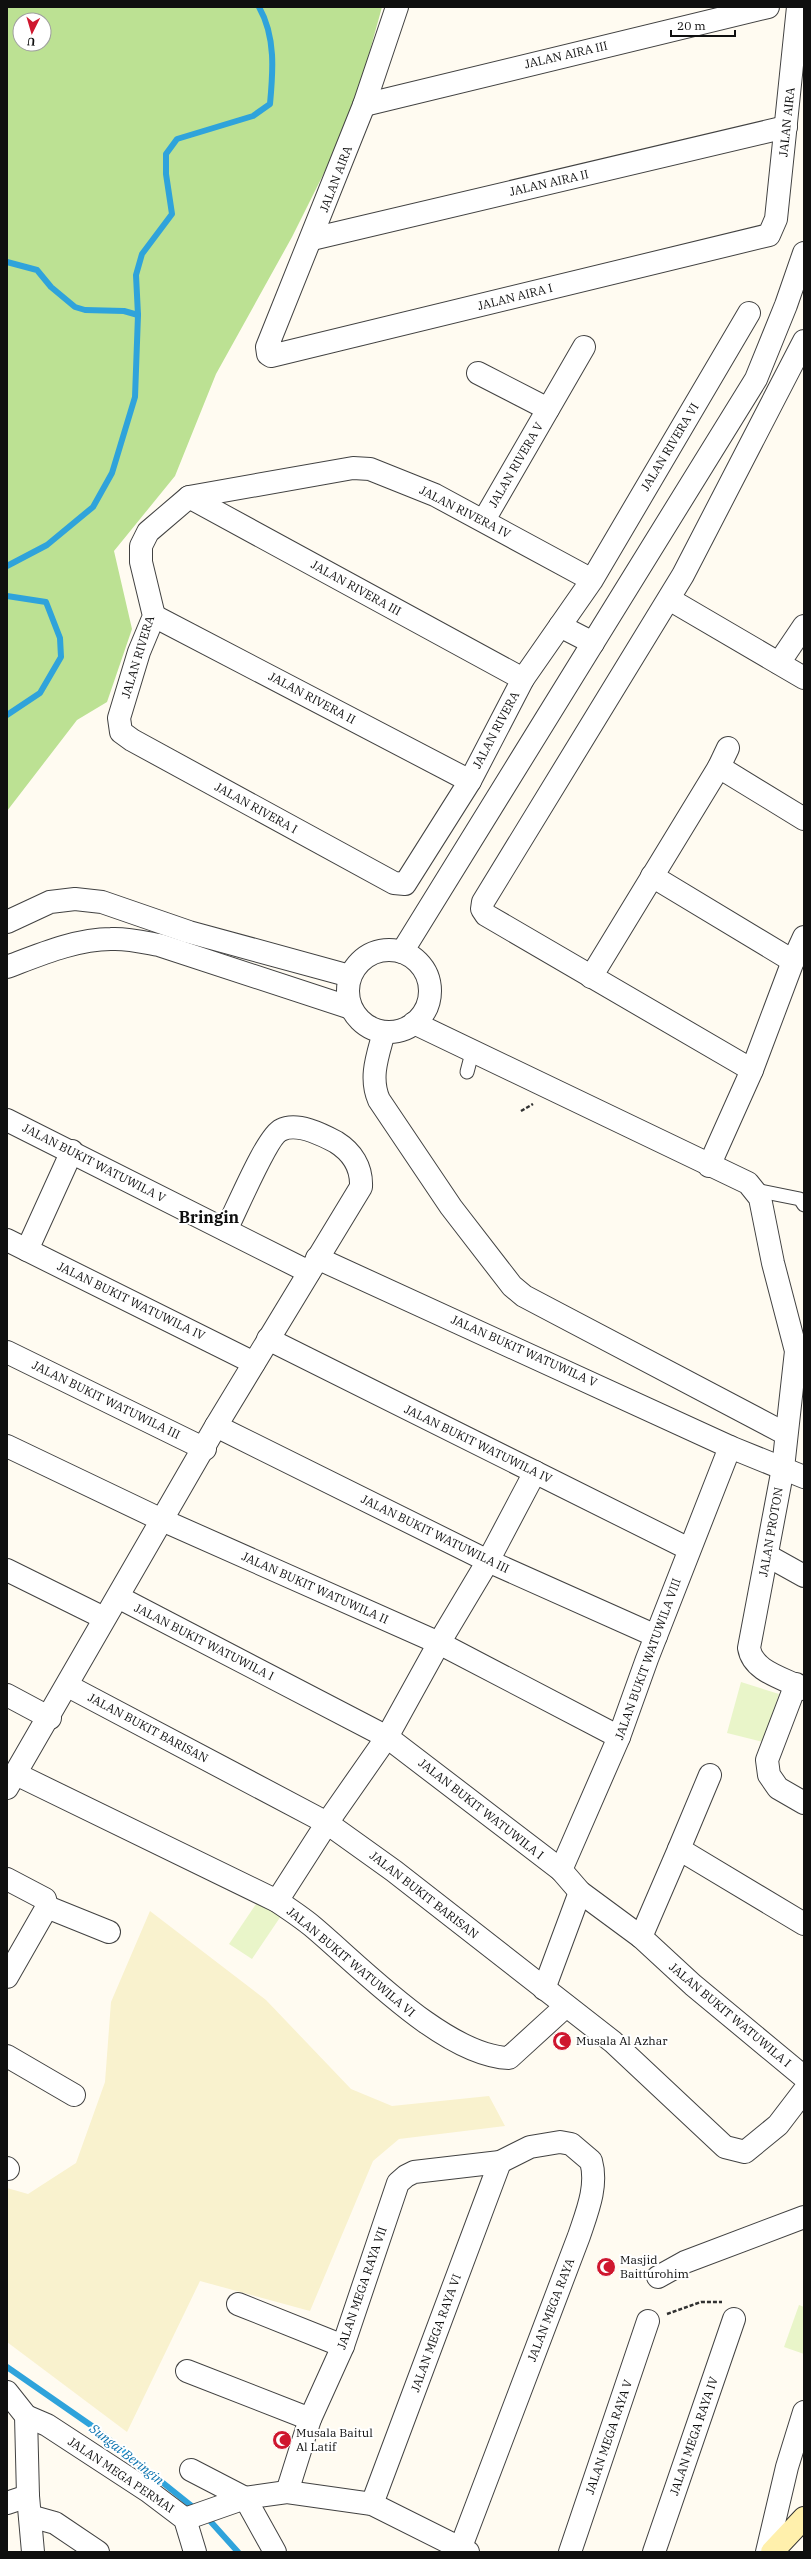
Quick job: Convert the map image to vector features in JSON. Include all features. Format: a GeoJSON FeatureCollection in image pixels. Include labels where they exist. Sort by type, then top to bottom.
{"type":"FeatureCollection","features":[{"type":"Feature","properties":{"kind":"street","name":"JALAN AIRA"},"geometry":{"type":"LineString","coordinates":[[267,348],[312,239],[364,105],[398,7]]}},
{"type":"Feature","properties":{"kind":"street","name":"JALAN AIRA III"},"geometry":{"type":"LineString","coordinates":[[364,105],[768,7]]}},
{"type":"Feature","properties":{"kind":"street","name":"JALAN AIRA"},"geometry":{"type":"LineString","coordinates":[[769,235],[776,220],[786,127],[799,58],[798,7]]}},
{"type":"Feature","properties":{"kind":"street","name":"JALAN AIRA II"},"geometry":{"type":"LineString","coordinates":[[312,239],[786,127]]}},
{"type":"Feature","properties":{"kind":"street","name":"JALAN AIRA I"},"geometry":{"type":"LineString","coordinates":[[267,348],[268,354],[277,356],[769,235]]}},
{"type":"Feature","properties":{"kind":"street"},"geometry":{"type":"LineString","coordinates":[[402,952],[756,379],[786,305],[804,253]]}},
{"type":"Feature","properties":{"kind":"street","name":"JALAN RIVERA VI"},"geometry":{"type":"LineString","coordinates":[[592,580],[749,314]]}},
{"type":"Feature","properties":{"kind":"street"},"geometry":{"type":"LineString","coordinates":[[752,1070],[486,915],[482,909],[483,902],[669,599],[804,342]]}},
{"type":"Feature","properties":{"kind":"street","name":"JALAN RIVERA V"},"geometry":{"type":"LineString","coordinates":[[484,520],[584,347]]}},
{"type":"Feature","properties":{"kind":"street","name":"JALAN RIVERA V"},"geometry":{"type":"LineString","coordinates":[[478,373],[548,409]]}},
{"type":"Feature","properties":{"kind":"street","name":"JALAN RIVERA IV"},"geometry":{"type":"LineString","coordinates":[[189,497],[362,468],[370,469],[435,495],[484,520],[592,580]]}},
{"type":"Feature","properties":{"kind":"street","name":"JALAN RIVERA"},"geometry":{"type":"LineString","coordinates":[[119,718],[139,652],[154,616],[141,562],[141,546],[148,532],[189,497]]}},
{"type":"Feature","properties":{"kind":"street","name":"JALAN RIVERA III"},"geometry":{"type":"LineString","coordinates":[[189,497],[523,679]]}},
{"type":"Feature","properties":{"kind":"street","name":"JALAN RIVERA"},"geometry":{"type":"LineString","coordinates":[[405,884],[470,781],[523,679],[592,580]]}},
{"type":"Feature","properties":{"kind":"street"},"geometry":{"type":"LineString","coordinates":[[669,599],[804,678]]}},
{"type":"Feature","properties":{"kind":"street","name":"JALAN RIVERA II"},"geometry":{"type":"LineString","coordinates":[[154,616],[470,781]]}},
{"type":"Feature","properties":{"kind":"street"},"geometry":{"type":"LineString","coordinates":[[560,626],[593,643]]}},
{"type":"Feature","properties":{"kind":"street"},"geometry":{"type":"LineString","coordinates":[[779,663],[804,626]]}},
{"type":"Feature","properties":{"kind":"street","name":"JALAN RIVERA I"},"geometry":{"type":"LineString","coordinates":[[119,718],[121,732],[132,740],[394,883],[405,884]]}},
{"type":"Feature","properties":{"kind":"street"},"geometry":{"type":"LineString","coordinates":[[591,977],[723,758],[804,819]]}},
{"type":"Feature","properties":{"kind":"street"},"geometry":{"type":"LineString","coordinates":[[652,876],[793,961]]}},
{"type":"Feature","properties":{"kind":"street"},"geometry":{"type":"LineString","coordinates":[[7,922],[50,902],[75,900],[102,902],[190,932],[350,976]]}},
{"type":"Feature","properties":{"kind":"street"},"geometry":{"type":"LineString","coordinates":[[102,902],[110,938]]}},
{"type":"Feature","properties":{"kind":"street"},"geometry":{"type":"LineString","coordinates":[[710,1166],[752,1070],[793,961],[804,937]]}},
{"type":"Feature","properties":{"kind":"street"},"geometry":{"type":"LineString","coordinates":[[7,967],[42,954],[110,938],[159,945],[351,1008]]}},
{"type":"Feature","properties":{"kind":"street"},"geometry":{"type":"LineString","coordinates":[[377,952],[402,952],[418,963],[424,970],[429,984],[429,999],[426,1008],[414,1023],[405,1029],[384,1032],[364,1024],[351,1008],[348,998],[350,976],[356,966],[377,952]]}},
{"type":"Feature","properties":{"kind":"street"},"geometry":{"type":"LineString","coordinates":[[414,1023],[469,1062],[748,1183],[760,1198],[772,1263],[800,1351]]}},
{"type":"Feature","properties":{"kind":"street"},"geometry":{"type":"LineString","coordinates":[[384,1032],[374,1073],[374,1087],[379,1100],[451,1206],[512,1286],[524,1296],[786,1434]]}},
{"type":"Feature","properties":{"kind":"street","name":"JALAN BUKIT WATUWILA V"},"geometry":{"type":"LineString","coordinates":[[7,1120],[226,1230],[313,1265],[804,1477]]}},
{"type":"Feature","properties":{"kind":"street"},"geometry":{"type":"LineString","coordinates":[[11,1781],[50,1718],[104,1618],[118,1597],[205,1449],[216,1426],[361,1187],[359,1167],[344,1147],[325,1136],[293,1126],[278,1131],[263,1155],[226,1230]]}},
{"type":"Feature","properties":{"kind":"street"},"geometry":{"type":"LineString","coordinates":[[27,1250],[72,1152]]}},
{"type":"Feature","properties":{"kind":"street","name":"JALAN BUKIT WATUWILA IV"},"geometry":{"type":"LineString","coordinates":[[7,1240],[254,1362]]}},
{"type":"Feature","properties":{"kind":"street","name":"JALAN BUKIT WATUWILA IV"},"geometry":{"type":"LineString","coordinates":[[268,1339],[689,1549]]}},
{"type":"Feature","properties":{"kind":"street","name":"JALAN PROTON"},"geometry":{"type":"LineString","coordinates":[[800,1351],[786,1434],[783,1468],[768,1556],[749,1648],[751,1658],[758,1666],[800,1687]]}},
{"type":"Feature","properties":{"kind":"street","name":"JALAN BUKIT WATUWILA III"},"geometry":{"type":"LineString","coordinates":[[7,1352],[205,1449]]}},
{"type":"Feature","properties":{"kind":"street","name":"JALAN BUKIT WATUWILA III"},"geometry":{"type":"LineString","coordinates":[[216,1426],[488,1561],[656,1636]]}},
{"type":"Feature","properties":{"kind":"street","name":"JALAN BUKIT WATUWILA II"},"geometry":{"type":"LineString","coordinates":[[7,1446],[162,1520],[439,1643],[619,1737]]}},
{"type":"Feature","properties":{"kind":"street","name":"JALAN BUKIT WATUWILA VIII"},"geometry":{"type":"LineString","coordinates":[[561,1870],[619,1737],[689,1549],[730,1446]]}},
{"type":"Feature","properties":{"kind":"street"},"geometry":{"type":"LineString","coordinates":[[278,1901],[327,1823],[387,1737],[439,1643],[488,1561],[535,1472]]}},
{"type":"Feature","properties":{"kind":"street"},"geometry":{"type":"LineString","coordinates":[[768,1556],[804,1576]]}},
{"type":"Feature","properties":{"kind":"street"},"geometry":{"type":"LineString","coordinates":[[7,1570],[104,1618]]}},
{"type":"Feature","properties":{"kind":"street","name":"JALAN BUKIT WATUWILA I"},"geometry":{"type":"LineString","coordinates":[[118,1597],[387,1737],[561,1870],[580,1892],[641,1937],[694,1985],[804,2077]]}},
{"type":"Feature","properties":{"kind":"street","name":"JALAN BUKIT BARISAN"},"geometry":{"type":"LineString","coordinates":[[68,1686],[327,1823],[394,1871],[613,2042],[725,2147],[745,2152],[778,2125],[804,2092]]}},
{"type":"Feature","properties":{"kind":"street"},"geometry":{"type":"LineString","coordinates":[[800,1687],[767,1760],[769,1774],[778,1788],[804,1803]]}},
{"type":"Feature","properties":{"kind":"street"},"geometry":{"type":"LineString","coordinates":[[7,1695],[50,1718]]}},
{"type":"Feature","properties":{"kind":"street"},"geometry":{"type":"LineString","coordinates":[[641,1937],[710,1775]]}},
{"type":"Feature","properties":{"kind":"street","name":"JALAN BUKIT WATUWILA VI"},"geometry":{"type":"LineString","coordinates":[[11,1781],[278,1901],[311,1926],[420,2019],[474,2050],[495,2058],[509,2058],[517,2053],[566,2006]]}},
{"type":"Feature","properties":{"kind":"street"},"geometry":{"type":"LineString","coordinates":[[679,1849],[804,1924]]}},
{"type":"Feature","properties":{"kind":"street"},"geometry":{"type":"LineString","coordinates":[[7,1879],[45,1899],[47,1907],[7,1977]]}},
{"type":"Feature","properties":{"kind":"street"},"geometry":{"type":"LineString","coordinates":[[544,1989],[580,1892]]}},
{"type":"Feature","properties":{"kind":"street"},"geometry":{"type":"LineString","coordinates":[[47,1907],[109,1932]]}},
{"type":"Feature","properties":{"kind":"street"},"geometry":{"type":"LineString","coordinates":[[7,2056],[74,2095]]}},
{"type":"Feature","properties":{"kind":"street","name":"JALAN MEGA RAYA"},"geometry":{"type":"LineString","coordinates":[[462,2551],[579,2236],[594,2180],[591,2160],[582,2151],[565,2143],[530,2147],[500,2162]]}},
{"type":"Feature","properties":{"kind":"street","name":"JALAN MEGA RAYA VII"},"geometry":{"type":"LineString","coordinates":[[287,2492],[310,2419],[342,2346],[398,2184],[406,2176],[414,2172],[500,2162]]}},
{"type":"Feature","properties":{"kind":"street","name":"JALAN MEGA RAYA VI"},"geometry":{"type":"LineString","coordinates":[[372,2504],[500,2162]]}},
{"type":"Feature","properties":{"kind":"street"},"geometry":{"type":"LineString","coordinates":[[658,2277],[685,2262],[804,2217]]}},
{"type":"Feature","properties":{"kind":"street"},"geometry":{"type":"LineString","coordinates":[[238,2304],[342,2346]]}},
{"type":"Feature","properties":{"kind":"street","name":"JALAN MEGA RAYA IV"},"geometry":{"type":"LineString","coordinates":[[654,2552],[734,2319]]}},
{"type":"Feature","properties":{"kind":"street","name":"JALAN MEGA RAYA V"},"geometry":{"type":"LineString","coordinates":[[570,2552],[648,2321]]}},
{"type":"Feature","properties":{"kind":"street"},"geometry":{"type":"LineString","coordinates":[[187,2371],[310,2419]]}},
{"type":"Feature","properties":{"kind":"street"},"geometry":{"type":"LineString","coordinates":[[15,2406],[29,2506],[33,2552]]}},
{"type":"Feature","properties":{"kind":"street","name":"JALAN MEGA PERMAI"},"geometry":{"type":"LineString","coordinates":[[15,2406],[47,2425],[148,2491],[185,2519],[195,2552]]}},
{"type":"Feature","properties":{"kind":"street"},"geometry":{"type":"LineString","coordinates":[[767,2552],[787,2467],[804,2412]]}},
{"type":"Feature","properties":{"kind":"street"},"geometry":{"type":"LineString","coordinates":[[191,2470],[245,2498],[275,2552]]}},
{"type":"Feature","properties":{"kind":"street"},"geometry":{"type":"LineString","coordinates":[[185,2519],[245,2498],[287,2492],[372,2504],[462,2551]]}},
{"type":"Feature","properties":{"kind":"street"},"geometry":{"type":"LineString","coordinates":[[7,2503],[29,2506],[98,2552]]}},
{"type":"Feature","properties":{"kind":"street"},"geometry":{"type":"LineString","coordinates":[[772,2552],[804,2518]]}},
{"type":"Feature","properties":{"kind":"lane"},"geometry":{"type":"LineString","coordinates":[[755,1190],[803,1201]]}},
{"type":"Feature","properties":{"kind":"path"},"geometry":{"type":"LineString","coordinates":[[648,2321],[694,2304],[719,2300],[729,2304],[734,2319]]}},
{"type":"Feature","properties":{"kind":"shaded area"},"geometry":{"type":"Polygon","coordinates":[[[150,1911],[266,2000],[351,2089],[392,2106],[489,2096],[505,2126],[399,2139],[373,2161],[310,2311],[200,2281],[127,2432],[7,2342],[7,2188],[28,2194],[76,2163],[105,2082],[111,2002],[150,1911]]]}},
{"type":"Feature","properties":{"kind":"green space"},"geometry":{"type":"Polygon","coordinates":[[[7,7],[382,7],[351,119],[292,237],[216,374],[175,476],[114,551],[132,629],[107,702],[77,720],[7,811],[7,7]]]}},
{"type":"Feature","properties":{"kind":"green space"},"geometry":{"type":"Polygon","coordinates":[[[741,1682],[779,1694],[763,1742],[727,1733],[741,1682]]]}},
{"type":"Feature","properties":{"kind":"green space"},"geometry":{"type":"Polygon","coordinates":[[[260,1898],[283,1913],[252,1959],[229,1944],[260,1898]]]}},
{"type":"Feature","properties":{"kind":"green space"},"geometry":{"type":"Polygon","coordinates":[[[799,2305],[804,2307],[804,2354],[784,2347],[799,2305]]]}},
{"type":"Feature","properties":{"kind":"waterway"},"geometry":{"type":"LineString","coordinates":[[7,566],[47,545],[93,507],[112,473],[135,397],[138,315],[136,275],[142,254],[172,214],[166,174],[166,154],[177,139],[253,116],[270,104],[272,80],[271,42],[259,7]]}},
{"type":"Feature","properties":{"kind":"waterway"},"geometry":{"type":"LineString","coordinates":[[7,262],[37,270],[51,287],[75,307],[85,310],[124,311],[138,315]]}},
{"type":"Feature","properties":{"kind":"waterway"},"geometry":{"type":"LineString","coordinates":[[7,596],[46,602],[60,638],[61,657],[40,693],[7,715]]}},
{"type":"Feature","properties":{"kind":"waterway","name":"Sungai Beringin"},"geometry":{"type":"LineString","coordinates":[[7,2367],[92,2426],[193,2507]]}},
{"type":"Feature","properties":{"kind":"waterway","name":"Sungai Beringin"},"geometry":{"type":"LineString","coordinates":[[211,2522],[238,2552]]}},
{"type":"Feature","properties":{"kind":"place","name":"Musala Al Azhar"},"geometry":{"type":"Point","coordinates":[562,2041]}},
{"type":"Feature","properties":{"kind":"place","name":"Masjid Baitturohim"},"geometry":{"type":"Point","coordinates":[606,2267]}},
{"type":"Feature","properties":{"kind":"place","name":"Musala Baitul Al Latif"},"geometry":{"type":"Point","coordinates":[282,2440]}},
{"type":"Feature","properties":{"kind":"district","name":"Bringin"},"geometry":{"type":"Point","coordinates":[209,1217]}}]}
